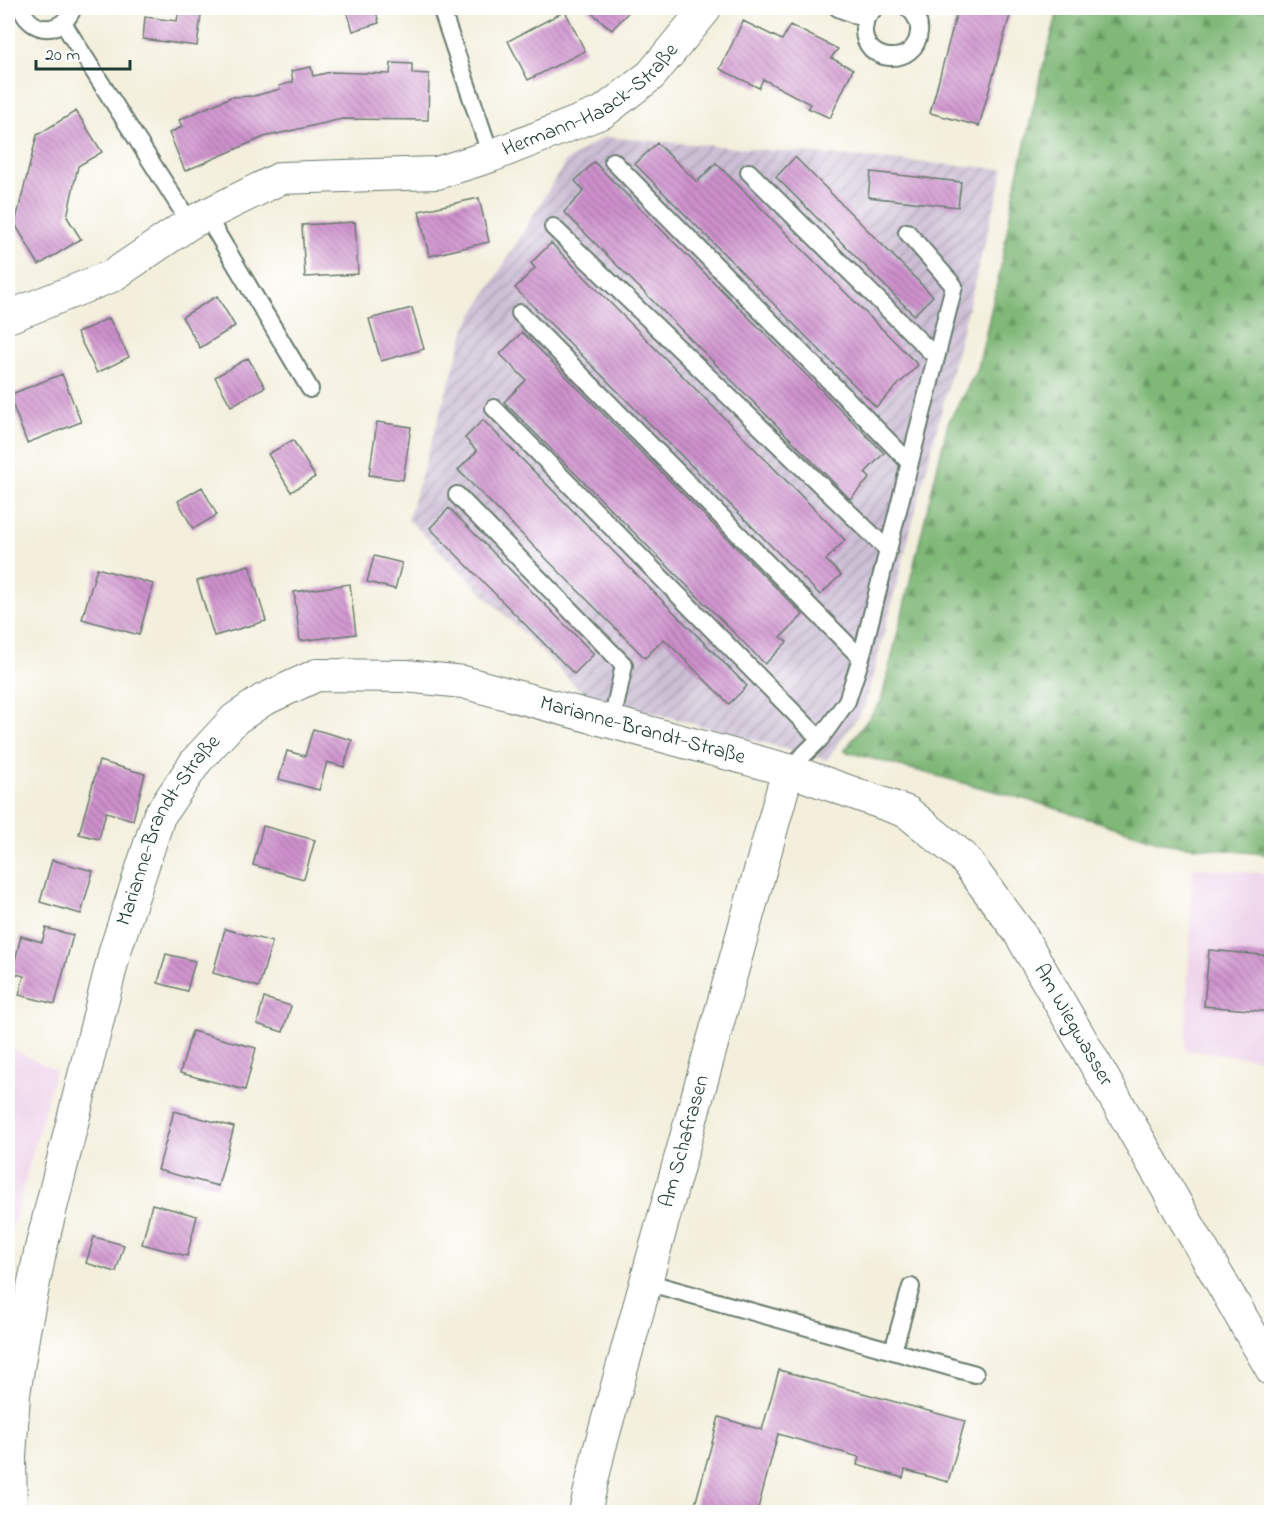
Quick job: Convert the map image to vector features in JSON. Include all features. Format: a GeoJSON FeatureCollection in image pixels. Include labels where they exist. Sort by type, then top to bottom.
{"type":"FeatureCollection","features":[{"type":"Feature","properties":{"kind":"street","name":"Hermann-Haack-Straße"},"geometry":{"type":"LineString","coordinates":[[8,316],[112,276],[198,219],[281,178],[437,173],[491,156],[603,112],[651,75],[705,8]]}},
{"type":"Feature","properties":{"kind":"street","name":"Marianne-Brandt-Straße"},"geometry":{"type":"LineString","coordinates":[[11,1512],[10,1457],[14,1394],[24,1331],[44,1236],[115,951],[159,816],[197,760],[235,719],[263,700],[317,675],[406,676],[463,682],[788,770]]}},
{"type":"Feature","properties":{"kind":"street","name":"Am Schafrasen"},"geometry":{"type":"LineString","coordinates":[[585,1512],[599,1451],[788,770]]}},
{"type":"Feature","properties":{"kind":"street","name":"Am Wiegwasser"},"geometry":{"type":"LineString","coordinates":[[788,770],[907,812],[963,857],[1019,932],[1272,1370]]}},
{"type":"Feature","properties":{"kind":"lane"},"geometry":{"type":"LineString","coordinates":[[21,8],[30,22],[38,27],[46,28],[63,23],[73,8]]}},
{"type":"Feature","properties":{"kind":"lane","name":"Hermann-Haack-Straße"},"geometry":{"type":"LineString","coordinates":[[441,8],[491,156]]}},
{"type":"Feature","properties":{"kind":"lane"},"geometry":{"type":"LineString","coordinates":[[838,8],[870,13],[864,32],[866,40],[878,54],[886,57],[903,55],[916,43],[919,25],[916,16],[908,8]]}},
{"type":"Feature","properties":{"kind":"lane"},"geometry":{"type":"LineString","coordinates":[[63,23],[198,219],[310,389]]}},
{"type":"Feature","properties":{"kind":"lane"},"geometry":{"type":"LineString","coordinates":[[613,161],[910,463]]}},
{"type":"Feature","properties":{"kind":"lane"},"geometry":{"type":"LineString","coordinates":[[749,172],[936,357]]}},
{"type":"Feature","properties":{"kind":"lane"},"geometry":{"type":"LineString","coordinates":[[553,227],[888,550]]}},
{"type":"Feature","properties":{"kind":"lane"},"geometry":{"type":"LineString","coordinates":[[788,770],[820,739],[847,701],[861,658],[954,286],[907,232]]}},
{"type":"Feature","properties":{"kind":"lane"},"geometry":{"type":"LineString","coordinates":[[520,313],[861,658]]}},
{"type":"Feature","properties":{"kind":"lane"},"geometry":{"type":"LineString","coordinates":[[494,408],[820,739]]}},
{"type":"Feature","properties":{"kind":"lane"},"geometry":{"type":"LineString","coordinates":[[457,495],[624,665],[612,722]]}},
{"type":"Feature","properties":{"kind":"lane"},"geometry":{"type":"LineString","coordinates":[[646,1282],[975,1374]]}},
{"type":"Feature","properties":{"kind":"lane"},"geometry":{"type":"LineString","coordinates":[[894,1351],[911,1287]]}},
{"type":"Feature","properties":{"kind":"shaded area"},"geometry":{"type":"Polygon","coordinates":[[[604,137],[1004,169],[865,706],[827,760],[584,694],[408,519],[466,327],[566,161],[604,137]]]}},
{"type":"Feature","properties":{"kind":"shaded area"},"geometry":{"type":"Polygon","coordinates":[[[1193,867],[1271,874],[1271,1060],[1185,1050],[1193,867]]]}},
{"type":"Feature","properties":{"kind":"shaded area"},"geometry":{"type":"Polygon","coordinates":[[[8,1047],[55,1070],[8,1244],[8,1047]]]}},
{"type":"Feature","properties":{"kind":"green space"},"geometry":{"type":"Polygon","coordinates":[[[1059,8],[1271,8],[1271,855],[1168,844],[1035,802],[844,751],[881,702],[948,423],[978,368],[1000,271],[1014,193],[1041,74],[1059,8]]]}},
{"type":"Feature","properties":{"kind":"building"},"geometry":{"type":"Polygon","coordinates":[[[179,8],[202,8],[197,46],[143,39],[145,17],[177,21],[179,8]]]}},
{"type":"Feature","properties":{"kind":"building"},"geometry":{"type":"Polygon","coordinates":[[[346,8],[375,8],[379,23],[353,31],[346,8]]]}},
{"type":"Feature","properties":{"kind":"building"},"geometry":{"type":"Polygon","coordinates":[[[586,8],[632,8],[612,30],[586,8]]]}},
{"type":"Feature","properties":{"kind":"building"},"geometry":{"type":"Polygon","coordinates":[[[958,8],[1012,8],[979,126],[930,113],[958,8]]]}},
{"type":"Feature","properties":{"kind":"building"},"geometry":{"type":"Polygon","coordinates":[[[565,11],[585,51],[528,80],[508,41],[565,11]]]}},
{"type":"Feature","properties":{"kind":"building"},"geometry":{"type":"Polygon","coordinates":[[[743,21],[782,40],[790,25],[838,49],[831,58],[853,69],[830,118],[808,108],[810,104],[763,79],[759,88],[720,69],[743,21]]]}},
{"type":"Feature","properties":{"kind":"building"},"geometry":{"type":"Polygon","coordinates":[[[391,63],[412,64],[412,73],[429,74],[428,120],[342,119],[264,137],[185,171],[169,133],[182,127],[179,120],[231,97],[254,96],[280,89],[279,86],[293,82],[291,71],[311,67],[313,76],[331,72],[390,74],[391,63]]]}},
{"type":"Feature","properties":{"kind":"building"},"geometry":{"type":"Polygon","coordinates":[[[76,111],[102,152],[78,166],[67,217],[81,239],[39,265],[15,224],[37,135],[76,111]]]}},
{"type":"Feature","properties":{"kind":"building"},"geometry":{"type":"Polygon","coordinates":[[[657,143],[697,182],[716,163],[918,365],[876,407],[635,164],[657,143]]]}},
{"type":"Feature","properties":{"kind":"building"},"geometry":{"type":"Polygon","coordinates":[[[795,157],[933,296],[914,315],[776,177],[795,157]]]}},
{"type":"Feature","properties":{"kind":"building"},"geometry":{"type":"Polygon","coordinates":[[[594,162],[884,453],[865,473],[870,478],[850,499],[564,212],[584,191],[575,181],[594,162]]]}},
{"type":"Feature","properties":{"kind":"building"},"geometry":{"type":"Polygon","coordinates":[[[871,172],[961,182],[958,207],[868,197],[871,172]]]}},
{"type":"Feature","properties":{"kind":"building"},"geometry":{"type":"Polygon","coordinates":[[[479,198],[489,242],[429,256],[419,211],[479,198]]]}},
{"type":"Feature","properties":{"kind":"building"},"geometry":{"type":"Polygon","coordinates":[[[355,222],[358,274],[305,277],[302,225],[355,222]]]}},
{"type":"Feature","properties":{"kind":"building"},"geometry":{"type":"Polygon","coordinates":[[[551,243],[845,540],[826,560],[841,575],[820,595],[515,288],[535,268],[531,263],[551,243]]]}},
{"type":"Feature","properties":{"kind":"building"},"geometry":{"type":"Polygon","coordinates":[[[217,296],[235,326],[200,348],[182,317],[217,296]]]}},
{"type":"Feature","properties":{"kind":"building"},"geometry":{"type":"Polygon","coordinates":[[[412,308],[424,349],[381,361],[369,319],[412,308]]]}},
{"type":"Feature","properties":{"kind":"building"},"geometry":{"type":"Polygon","coordinates":[[[109,318],[129,357],[97,373],[77,333],[109,318]]]}},
{"type":"Feature","properties":{"kind":"building"},"geometry":{"type":"Polygon","coordinates":[[[522,332],[803,615],[781,637],[787,642],[765,664],[504,402],[526,380],[500,354],[522,332]]]}},
{"type":"Feature","properties":{"kind":"building"},"geometry":{"type":"Polygon","coordinates":[[[248,358],[265,387],[231,406],[215,377],[248,358]]]}},
{"type":"Feature","properties":{"kind":"building"},"geometry":{"type":"Polygon","coordinates":[[[62,374],[81,422],[27,443],[9,395],[62,374]]]}},
{"type":"Feature","properties":{"kind":"building"},"geometry":{"type":"Polygon","coordinates":[[[483,420],[747,686],[729,704],[664,639],[645,658],[458,470],[477,451],[465,438],[483,420]]]}},
{"type":"Feature","properties":{"kind":"building"},"geometry":{"type":"Polygon","coordinates":[[[377,422],[411,427],[403,480],[369,475],[377,422]]]}},
{"type":"Feature","properties":{"kind":"building"},"geometry":{"type":"Polygon","coordinates":[[[293,440],[315,477],[291,492],[268,454],[293,440]]]}},
{"type":"Feature","properties":{"kind":"building"},"geometry":{"type":"Polygon","coordinates":[[[202,487],[217,515],[193,529],[178,501],[202,487]]]}},
{"type":"Feature","properties":{"kind":"building"},"geometry":{"type":"Polygon","coordinates":[[[449,508],[594,654],[574,674],[430,528],[449,508]]]}},
{"type":"Feature","properties":{"kind":"building"},"geometry":{"type":"Polygon","coordinates":[[[374,556],[402,563],[395,589],[367,582],[374,556]]]}},
{"type":"Feature","properties":{"kind":"building"},"geometry":{"type":"Polygon","coordinates":[[[249,565],[266,621],[214,636],[197,581],[249,565]]]}},
{"type":"Feature","properties":{"kind":"building"},"geometry":{"type":"Polygon","coordinates":[[[97,568],[153,584],[139,635],[82,619],[97,568]]]}},
{"type":"Feature","properties":{"kind":"building"},"geometry":{"type":"Polygon","coordinates":[[[350,584],[356,634],[300,641],[294,592],[350,584]]]}},
{"type":"Feature","properties":{"kind":"building"},"geometry":{"type":"Polygon","coordinates":[[[313,729],[352,740],[344,767],[327,762],[319,790],[279,779],[287,751],[305,756],[313,729]]]}},
{"type":"Feature","properties":{"kind":"building"},"geometry":{"type":"Polygon","coordinates":[[[99,761],[145,774],[133,820],[106,812],[99,839],[79,834],[99,761]]]}},
{"type":"Feature","properties":{"kind":"building"},"geometry":{"type":"Polygon","coordinates":[[[263,826],[315,840],[304,879],[253,865],[263,826]]]}},
{"type":"Feature","properties":{"kind":"building"},"geometry":{"type":"Polygon","coordinates":[[[52,860],[93,871],[81,914],[40,902],[52,860]]]}},
{"type":"Feature","properties":{"kind":"building"},"geometry":{"type":"Polygon","coordinates":[[[46,928],[73,935],[55,1004],[19,995],[24,976],[12,973],[21,936],[42,942],[46,928]]]}},
{"type":"Feature","properties":{"kind":"building"},"geometry":{"type":"Polygon","coordinates":[[[225,929],[272,942],[259,987],[213,973],[225,929]]]}},
{"type":"Feature","properties":{"kind":"building"},"geometry":{"type":"Polygon","coordinates":[[[1209,950],[1272,956],[1272,1012],[1204,1006],[1209,950]]]}},
{"type":"Feature","properties":{"kind":"building"},"geometry":{"type":"Polygon","coordinates":[[[166,954],[195,961],[187,991],[158,983],[166,954]]]}},
{"type":"Feature","properties":{"kind":"building"},"geometry":{"type":"Polygon","coordinates":[[[264,998],[291,1006],[283,1032],[257,1024],[264,998]]]}},
{"type":"Feature","properties":{"kind":"building"},"geometry":{"type":"Polygon","coordinates":[[[192,1031],[256,1048],[245,1090],[180,1073],[192,1031]]]}},
{"type":"Feature","properties":{"kind":"building"},"geometry":{"type":"Polygon","coordinates":[[[174,1111],[234,1127],[218,1186],[158,1170],[174,1111]]]}},
{"type":"Feature","properties":{"kind":"building"},"geometry":{"type":"Polygon","coordinates":[[[152,1204],[197,1216],[187,1256],[142,1244],[152,1204]]]}},
{"type":"Feature","properties":{"kind":"building"},"geometry":{"type":"Polygon","coordinates":[[[94,1237],[124,1245],[116,1272],[86,1263],[94,1237]]]}},
{"type":"Feature","properties":{"kind":"building"},"geometry":{"type":"Polygon","coordinates":[[[779,1370],[965,1421],[948,1482],[905,1470],[903,1478],[857,1465],[859,1457],[778,1434],[757,1512],[693,1512],[719,1417],[762,1430],[779,1370]]]}}]}
